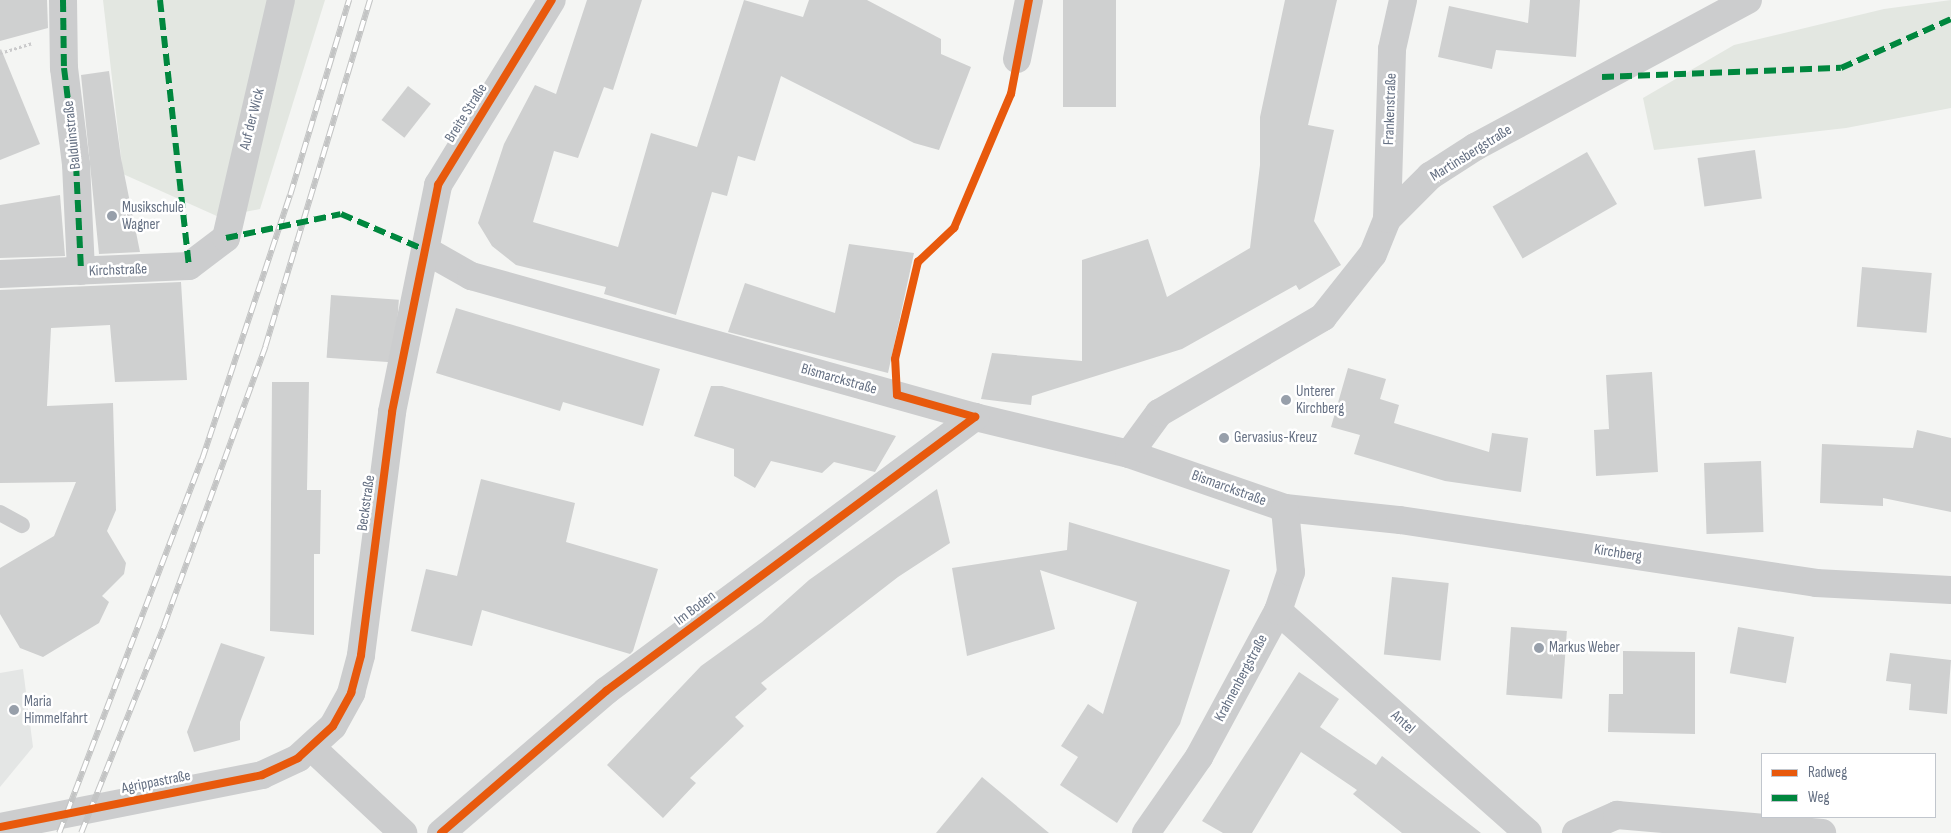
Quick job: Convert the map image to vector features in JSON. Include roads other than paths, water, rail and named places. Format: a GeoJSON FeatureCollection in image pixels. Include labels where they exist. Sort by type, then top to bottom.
{"type":"FeatureCollection","features":[{"type":"Feature","properties":{"kind":"street","name":"Balduinstraße"},"geometry":{"type":"LineString","coordinates":[[63,0],[64,68],[76,164],[81,271]]}},
{"type":"Feature","properties":{"kind":"street","name":"Auf der Wick"},"geometry":{"type":"LineString","coordinates":[[226,238],[281,0]]}},
{"type":"Feature","properties":{"kind":"street","name":"Breite Straße"},"geometry":{"type":"LineString","coordinates":[[425,250],[438,185],[552,0]]}},
{"type":"Feature","properties":{"kind":"street"},"geometry":{"type":"LineString","coordinates":[[1016,59],[1029,0]]}},
{"type":"Feature","properties":{"kind":"street","name":"Frankenstraße"},"geometry":{"type":"LineString","coordinates":[[1387,219],[1392,49],[1403,0]]}},
{"type":"Feature","properties":{"kind":"street","name":"Martinsbergstraße"},"geometry":{"type":"LineString","coordinates":[[1128,454],[1159,413],[1323,317],[1373,254],[1387,219],[1430,176],[1475,147],[1748,0]]}},
{"type":"Feature","properties":{"kind":"street","name":"Kirchstraße"},"geometry":{"type":"LineString","coordinates":[[0,274],[189,266],[226,238]]}},
{"type":"Feature","properties":{"kind":"street","name":"Bismarckstraße"},"geometry":{"type":"LineString","coordinates":[[425,250],[471,276],[975,418],[1128,454],[1285,508]]}},
{"type":"Feature","properties":{"kind":"street","name":"Beckstraße"},"geometry":{"type":"LineString","coordinates":[[312,748],[334,726],[351,693],[361,655],[392,412],[425,250]]}},
{"type":"Feature","properties":{"kind":"street","name":"Im Boden"},"geometry":{"type":"LineString","coordinates":[[441,833],[606,691],[975,418]]}},
{"type":"Feature","properties":{"kind":"street","name":"Kirchberg"},"geometry":{"type":"LineString","coordinates":[[1285,508],[1400,520],[1816,583],[1951,590]]}},
{"type":"Feature","properties":{"kind":"street","name":"Krahnenbergstraße"},"geometry":{"type":"LineString","coordinates":[[1146,833],[1199,757],[1278,611],[1291,572],[1285,508]]}},
{"type":"Feature","properties":{"kind":"street","name":"Antel"},"geometry":{"type":"LineString","coordinates":[[1278,611],[1528,833]]}},
{"type":"Feature","properties":{"kind":"street"},"geometry":{"type":"LineString","coordinates":[[312,748],[403,833]]}},
{"type":"Feature","properties":{"kind":"street","name":"Agrippastraße"},"geometry":{"type":"LineString","coordinates":[[0,826],[262,775],[312,748]]}},
{"type":"Feature","properties":{"kind":"street"},"geometry":{"type":"LineString","coordinates":[[1576,833],[1617,815],[1822,833]]}},
{"type":"Feature","properties":{"kind":"lane"},"geometry":{"type":"LineString","coordinates":[[0,513],[22,525]]}},
{"type":"Feature","properties":{"kind":"railway"},"geometry":{"type":"LineString","coordinates":[[59,833],[202,459],[290,195],[349,0]]}},
{"type":"Feature","properties":{"kind":"railway"},"geometry":{"type":"LineString","coordinates":[[81,833],[164,625],[265,347],[370,0]]}},
{"type":"Feature","properties":{"kind":"place","name":"Musikschule Wagner"},"geometry":{"type":"Point","coordinates":[112,216]}},
{"type":"Feature","properties":{"kind":"place","name":"Unterer Kirchberg"},"geometry":{"type":"Point","coordinates":[1286,400]}},
{"type":"Feature","properties":{"kind":"place","name":"Gervasius-Kreuz"},"geometry":{"type":"Point","coordinates":[1224,438]}},
{"type":"Feature","properties":{"kind":"place","name":"Markus Weber"},"geometry":{"type":"Point","coordinates":[1539,648]}},
{"type":"Feature","properties":{"kind":"place","name":"Maria Himmelfahrt"},"geometry":{"type":"Point","coordinates":[14,710]}}]}
